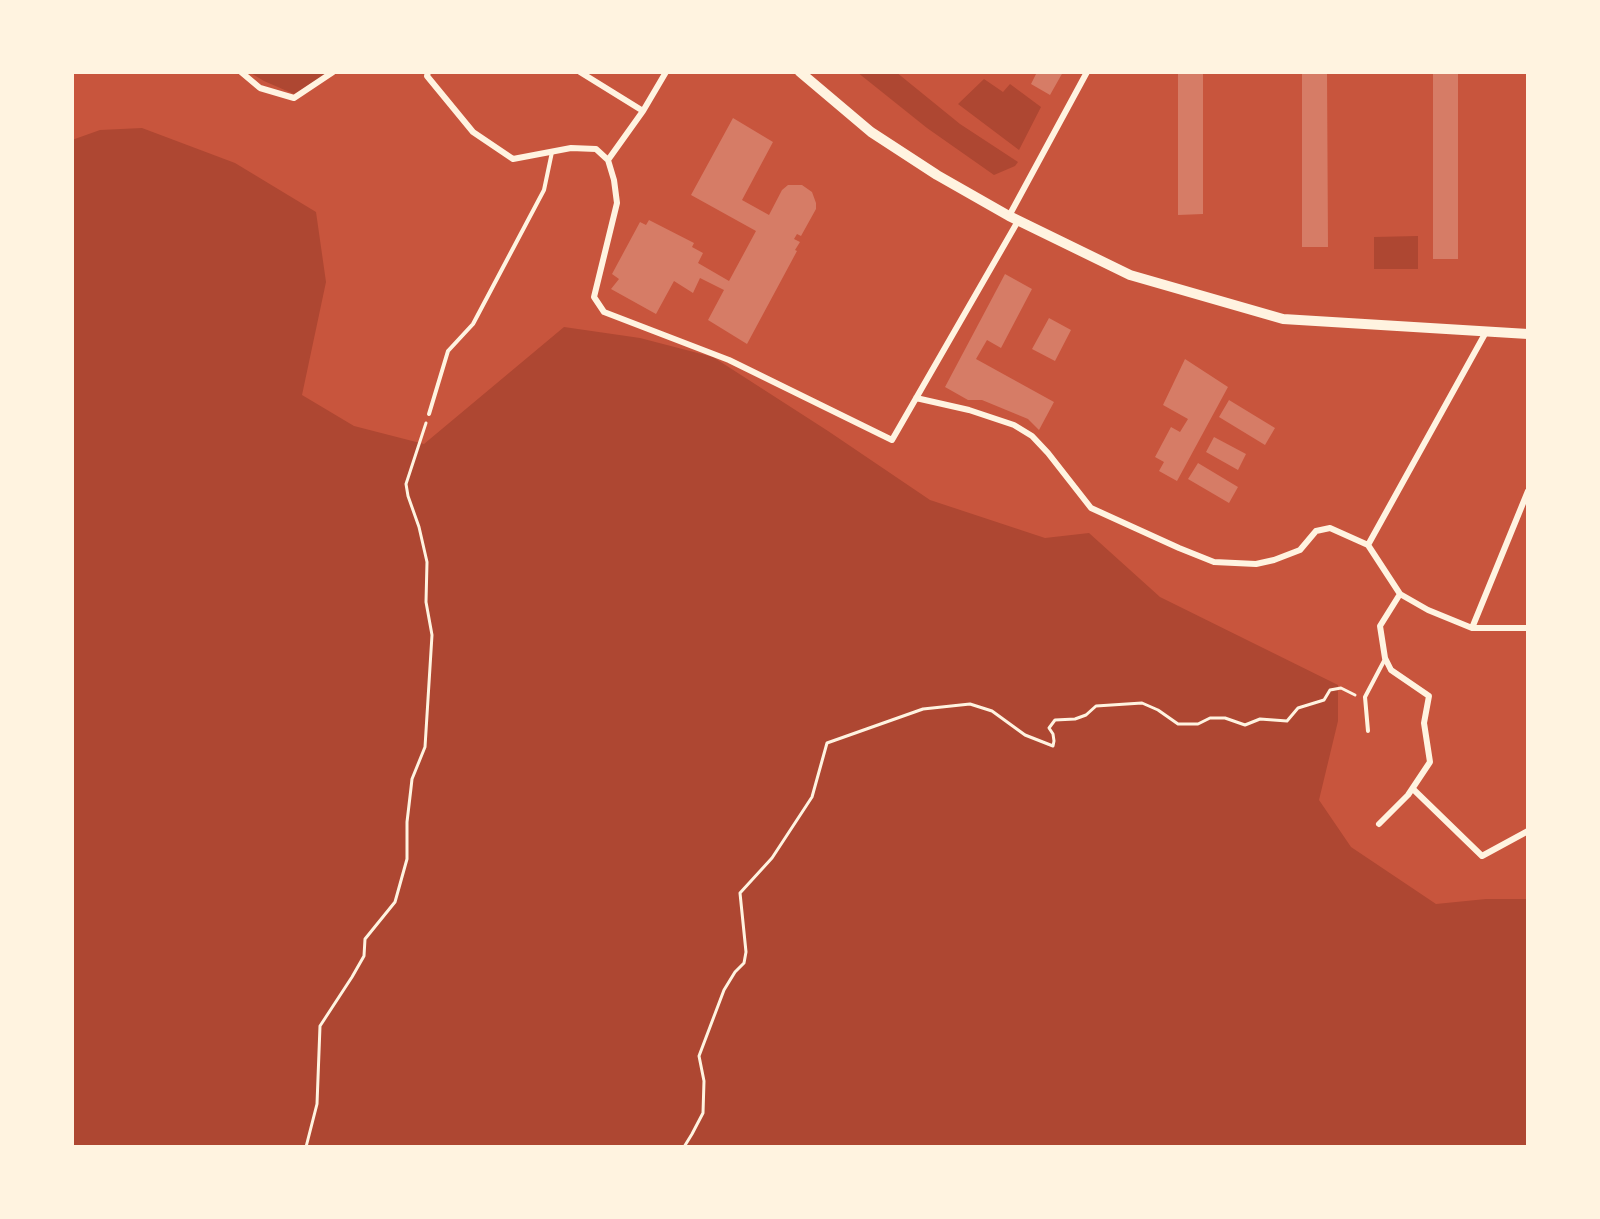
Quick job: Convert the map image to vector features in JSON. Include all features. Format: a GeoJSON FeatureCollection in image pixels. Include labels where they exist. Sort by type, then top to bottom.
{"type":"FeatureCollection","features":[{"type":"Feature","properties":{"kind":"main road"},"geometry":{"type":"LineString","coordinates":[[800,72],[871,132],[937,175],[1013,218],[1130,275],[1283,319],[1528,334]]}},
{"type":"Feature","properties":{"kind":"street"},"geometry":{"type":"LineString","coordinates":[[241,72],[260,88],[294,98],[333,72]]}},
{"type":"Feature","properties":{"kind":"street"},"geometry":{"type":"LineString","coordinates":[[580,72],[643,111]]}},
{"type":"Feature","properties":{"kind":"street"},"geometry":{"type":"LineString","coordinates":[[608,160],[643,111],[666,72]]}},
{"type":"Feature","properties":{"kind":"street"},"geometry":{"type":"LineString","coordinates":[[425,73],[473,132],[513,159],[571,148],[596,149],[608,160],[617,203],[594,297],[604,312],[729,360],[892,440],[1013,218],[1087,72]]}},
{"type":"Feature","properties":{"kind":"street"},"geometry":{"type":"LineString","coordinates":[[1368,544],[1486,331]]}},
{"type":"Feature","properties":{"kind":"street"},"geometry":{"type":"LineString","coordinates":[[916,398],[969,410],[1014,426],[1032,436],[1040,444],[1091,508],[1214,562],[1256,564],[1274,560],[1300,550],[1316,531],[1329,528],[1368,544],[1400,594],[1428,610],[1472,628],[1528,628]]}},
{"type":"Feature","properties":{"kind":"street"},"geometry":{"type":"LineString","coordinates":[[1472,628],[1528,490]]}},
{"type":"Feature","properties":{"kind":"street"},"geometry":{"type":"LineString","coordinates":[[1379,824],[1413,789],[1430,762],[1424,723],[1429,696],[1391,670],[1385,658],[1380,626],[1400,594]]}},
{"type":"Feature","properties":{"kind":"street"},"geometry":{"type":"LineString","coordinates":[[1413,789],[1482,856],[1528,831]]}},
{"type":"Feature","properties":{"kind":"lane"},"geometry":{"type":"LineString","coordinates":[[429,414],[448,351],[473,324],[544,190],[552,152]]}},
{"type":"Feature","properties":{"kind":"lane"},"geometry":{"type":"LineString","coordinates":[[1368,731],[1365,697],[1385,658]]}},
{"type":"Feature","properties":{"kind":"path"},"geometry":{"type":"LineString","coordinates":[[306,1147],[316,1104],[320,1026],[364,956],[365,939],[394,902],[407,859],[407,822],[412,779],[425,747],[432,635],[426,602],[427,562],[406,484],[429,414]]}},
{"type":"Feature","properties":{"kind":"path"},"geometry":{"type":"LineString","coordinates":[[684,1147],[703,1113],[704,1081],[699,1056],[724,990],[735,972],[744,963],[746,952],[740,893],[772,858],[812,797],[827,743],[923,709],[970,704],[993,711],[1025,735],[1053,746],[1053,734],[1049,728],[1055,720],[1086,715],[1096,706],[1142,703],[1158,710],[1178,724],[1198,724],[1210,718],[1225,718],[1245,725],[1260,719],[1287,721],[1298,708],[1324,700],[1330,690],[1341,688],[1359,697],[1365,697]]}},
{"type":"Feature","properties":{"kind":"shaded area"},"geometry":{"type":"Polygon","coordinates":[[[249,72],[331,72],[294,94],[249,72]]]}},
{"type":"Feature","properties":{"kind":"shaded area"},"geometry":{"type":"Polygon","coordinates":[[[857,72],[896,72],[960,124],[1018,162],[1015,166],[994,175],[927,128],[857,72]]]}},
{"type":"Feature","properties":{"kind":"shaded area"},"geometry":{"type":"Polygon","coordinates":[[[984,79],[1003,92],[1010,84],[1041,107],[1019,150],[958,104],[984,79]]]}},
{"type":"Feature","properties":{"kind":"shaded area"},"geometry":{"type":"Polygon","coordinates":[[[142,128],[235,163],[316,212],[326,282],[302,395],[354,426],[424,444],[564,327],[640,338],[713,357],[930,500],[1045,538],[1089,533],[1160,597],[1338,685],[1338,721],[1319,800],[1351,847],[1436,904],[1486,899],[1528,899],[1528,1147],[72,1147],[72,140],[100,130],[142,128]]]}},
{"type":"Feature","properties":{"kind":"shaded area"},"geometry":{"type":"Polygon","coordinates":[[[1418,236],[1418,269],[1374,269],[1374,237],[1418,236]]]}},
{"type":"Feature","properties":{"kind":"building"},"geometry":{"type":"Polygon","coordinates":[[[1037,72],[1063,72],[1050,95],[1031,84],[1037,72]]]}},
{"type":"Feature","properties":{"kind":"building"},"geometry":{"type":"Polygon","coordinates":[[[1178,72],[1203,72],[1203,214],[1178,215],[1178,72]]]}},
{"type":"Feature","properties":{"kind":"building"},"geometry":{"type":"Polygon","coordinates":[[[1302,72],[1327,72],[1328,247],[1302,247],[1302,72]]]}},
{"type":"Feature","properties":{"kind":"building"},"geometry":{"type":"Polygon","coordinates":[[[1433,72],[1458,72],[1458,259],[1433,259],[1433,72]]]}},
{"type":"Feature","properties":{"kind":"building"},"geometry":{"type":"Polygon","coordinates":[[[733,118],[773,142],[742,200],[769,215],[782,190],[788,185],[802,185],[812,192],[816,203],[816,209],[801,236],[797,234],[794,239],[800,242],[795,250],[797,251],[747,344],[708,320],[724,290],[700,278],[693,293],[674,281],[656,314],[611,289],[619,279],[612,274],[640,222],[646,225],[649,220],[694,243],[692,247],[703,253],[698,263],[729,281],[756,231],[691,195],[733,118]]]}},
{"type":"Feature","properties":{"kind":"building"},"geometry":{"type":"Polygon","coordinates":[[[1005,274],[1032,289],[1001,348],[987,340],[976,359],[1054,402],[1039,430],[1028,419],[982,400],[968,400],[945,387],[1005,274]]]}},
{"type":"Feature","properties":{"kind":"building"},"geometry":{"type":"Polygon","coordinates":[[[1049,318],[1071,330],[1055,361],[1032,349],[1049,318]]]}},
{"type":"Feature","properties":{"kind":"building"},"geometry":{"type":"Polygon","coordinates":[[[1185,359],[1228,387],[1177,481],[1159,471],[1164,462],[1155,457],[1171,427],[1180,432],[1188,419],[1163,405],[1185,359]]]}},
{"type":"Feature","properties":{"kind":"building"},"geometry":{"type":"Polygon","coordinates":[[[1229,400],[1275,428],[1265,445],[1219,417],[1229,400]]]}},
{"type":"Feature","properties":{"kind":"building"},"geometry":{"type":"Polygon","coordinates":[[[1214,437],[1246,454],[1238,470],[1206,452],[1214,437]]]}},
{"type":"Feature","properties":{"kind":"building"},"geometry":{"type":"Polygon","coordinates":[[[1198,463],[1238,487],[1229,503],[1188,479],[1198,463]]]}}]}
